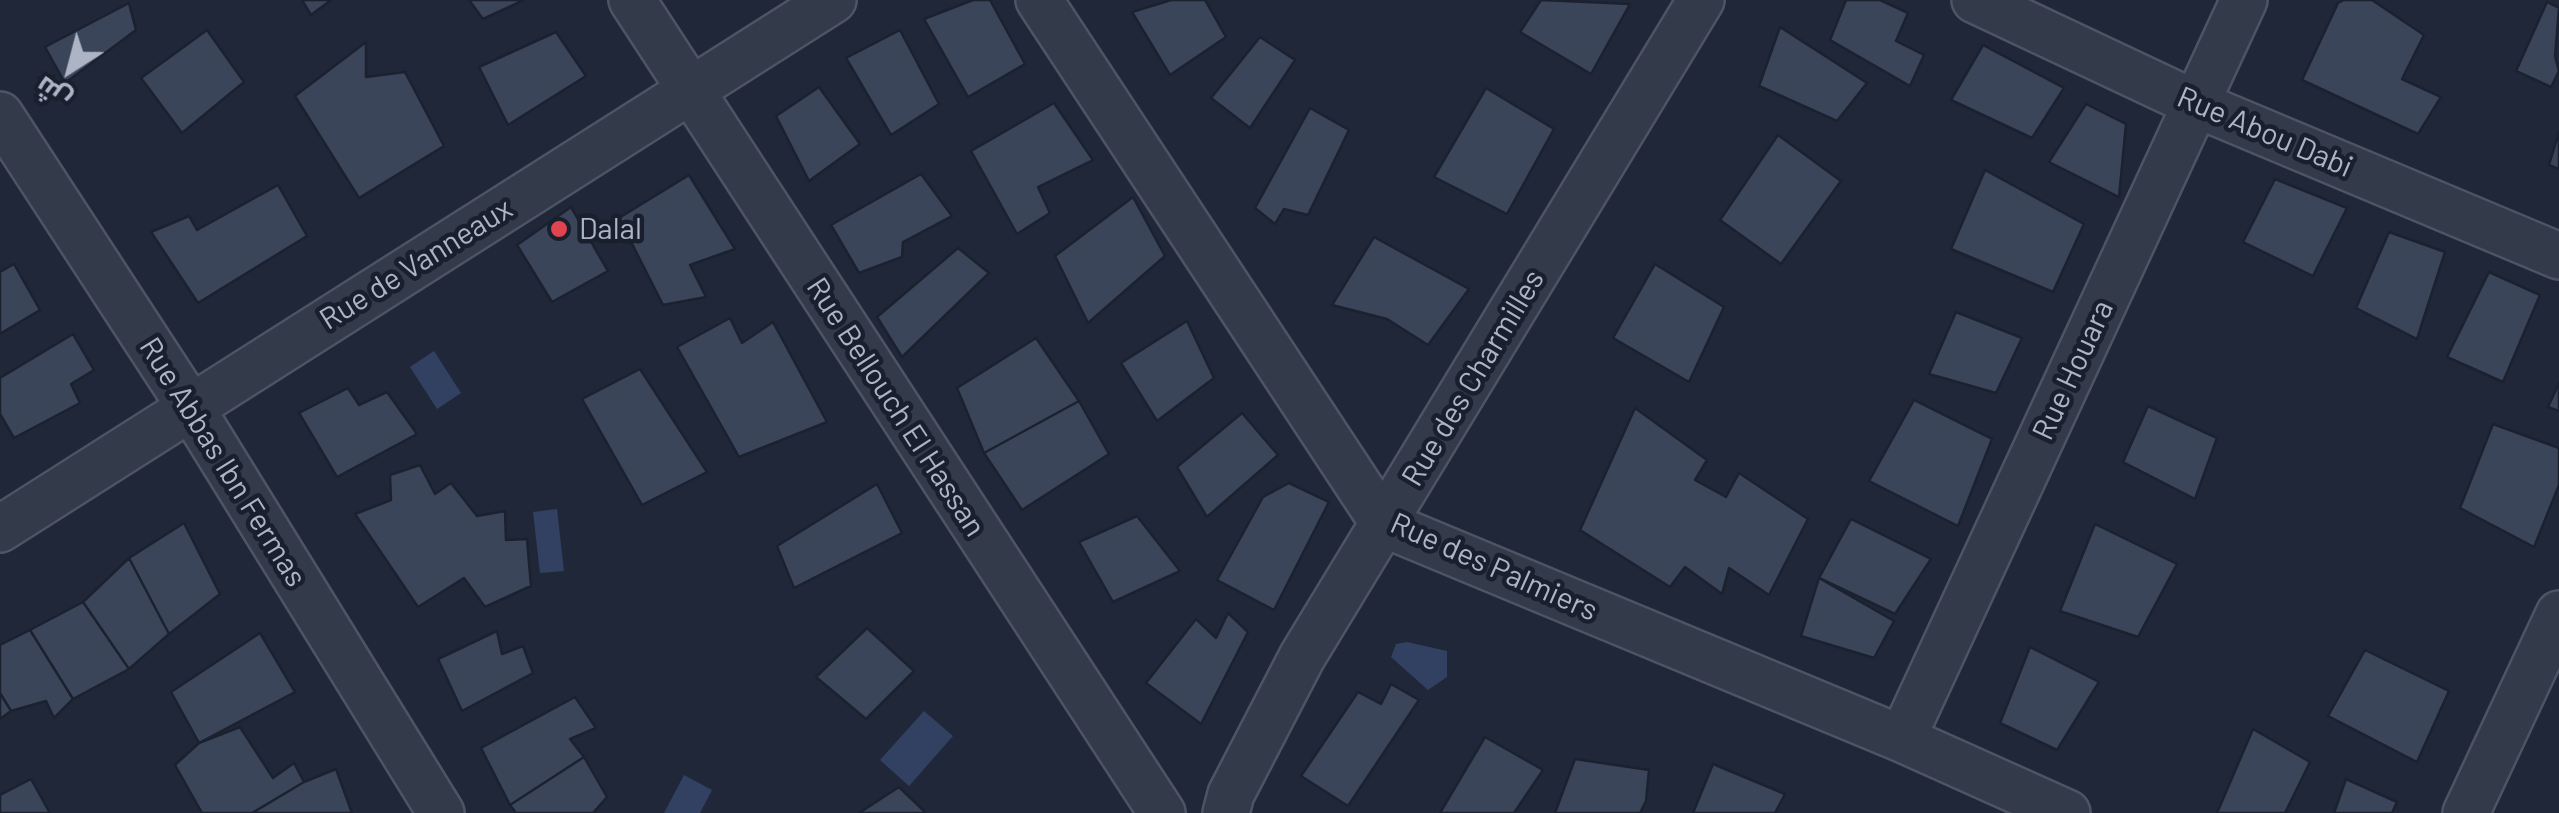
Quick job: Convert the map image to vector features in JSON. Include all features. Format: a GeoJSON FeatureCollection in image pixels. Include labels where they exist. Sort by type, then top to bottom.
{"type":"FeatureCollection","features":[{"type":"Feature","properties":{"kind":"street","name":"Rue Bellouch El Hassan"},"geometry":{"type":"LineString","coordinates":[[632,0],[1162,813]]}},
{"type":"Feature","properties":{"kind":"street","name":"Rue de Vanneaux"},"geometry":{"type":"LineString","coordinates":[[0,528],[833,0]]}},
{"type":"Feature","properties":{"kind":"street","name":"Rue des Palmiers"},"geometry":{"type":"LineString","coordinates":[[1040,0],[1384,524],[1902,739],[2067,813]]}},
{"type":"Feature","properties":{"kind":"street","name":"Rue des Charmilles"},"geometry":{"type":"LineString","coordinates":[[1241,807],[1302,656],[1701,0]]}},
{"type":"Feature","properties":{"kind":"street","name":"Rue Abou Dabi"},"geometry":{"type":"LineString","coordinates":[[1975,0],[2196,104],[2559,256]]}},
{"type":"Feature","properties":{"kind":"street","name":"Rue Houara"},"geometry":{"type":"LineString","coordinates":[[1902,739],[2244,0]]}},
{"type":"Feature","properties":{"kind":"street","name":"Rue Abbas Ibn Fermas"},"geometry":{"type":"LineString","coordinates":[[0,115],[191,408],[440,813]]}},
{"type":"Feature","properties":{"kind":"street"},"geometry":{"type":"LineString","coordinates":[[2466,813],[2559,614]]}},
{"type":"Feature","properties":{"kind":"water"},"geometry":{"type":"Polygon","coordinates":[[[434,351],[461,393],[437,409],[410,367],[434,351]]]}},
{"type":"Feature","properties":{"kind":"water"},"geometry":{"type":"Polygon","coordinates":[[[557,509],[564,571],[540,573],[533,512],[557,509]]]}},
{"type":"Feature","properties":{"kind":"water"},"geometry":{"type":"Polygon","coordinates":[[[1407,642],[1447,651],[1447,677],[1428,690],[1391,657],[1396,644],[1407,642]]]}},
{"type":"Feature","properties":{"kind":"water"},"geometry":{"type":"Polygon","coordinates":[[[924,711],[953,736],[909,786],[880,760],[924,711]]]}},
{"type":"Feature","properties":{"kind":"water"},"geometry":{"type":"Polygon","coordinates":[[[684,775],[712,790],[700,813],[664,813],[684,775]]]}},
{"type":"Feature","properties":{"kind":"building"},"geometry":{"type":"Polygon","coordinates":[[[302,0],[331,0],[311,15],[302,0]]]}},
{"type":"Feature","properties":{"kind":"building"},"geometry":{"type":"Polygon","coordinates":[[[469,0],[524,0],[483,19],[469,0]]]}},
{"type":"Feature","properties":{"kind":"building"},"geometry":{"type":"Polygon","coordinates":[[[973,0],[990,0],[1025,64],[968,97],[924,19],[973,0]]]}},
{"type":"Feature","properties":{"kind":"building"},"geometry":{"type":"Polygon","coordinates":[[[1171,0],[1205,0],[1226,37],[1170,75],[1132,12],[1171,0]]]}},
{"type":"Feature","properties":{"kind":"building"},"geometry":{"type":"Polygon","coordinates":[[[1541,0],[1630,4],[1591,74],[1520,32],[1541,0]]]}},
{"type":"Feature","properties":{"kind":"building"},"geometry":{"type":"Polygon","coordinates":[[[1846,0],[1880,0],[1908,13],[1896,41],[1924,55],[1910,86],[1830,40],[1846,0]]]}},
{"type":"Feature","properties":{"kind":"building"},"geometry":{"type":"Polygon","coordinates":[[[2372,0],[2424,35],[2402,79],[2441,97],[2418,134],[2302,80],[2338,3],[2372,0]]]}},
{"type":"Feature","properties":{"kind":"building"},"geometry":{"type":"Polygon","coordinates":[[[2547,2],[2559,8],[2555,56],[2559,71],[2551,87],[2516,71],[2547,2]]]}},
{"type":"Feature","properties":{"kind":"building"},"geometry":{"type":"Polygon","coordinates":[[[129,3],[136,30],[65,83],[45,47],[129,3]]]}},
{"type":"Feature","properties":{"kind":"building"},"geometry":{"type":"Polygon","coordinates":[[[1780,27],[1867,83],[1837,121],[1759,86],[1780,27]]]}},
{"type":"Feature","properties":{"kind":"building"},"geometry":{"type":"Polygon","coordinates":[[[207,30],[244,82],[182,133],[141,78],[207,30]]]}},
{"type":"Feature","properties":{"kind":"building"},"geometry":{"type":"Polygon","coordinates":[[[900,30],[939,104],[891,135],[846,58],[900,30]]]}},
{"type":"Feature","properties":{"kind":"building"},"geometry":{"type":"Polygon","coordinates":[[[556,32],[586,76],[508,125],[479,67],[556,32]]]}},
{"type":"Feature","properties":{"kind":"building"},"geometry":{"type":"Polygon","coordinates":[[[1260,37],[1295,60],[1250,128],[1211,98],[1260,37]]]}},
{"type":"Feature","properties":{"kind":"building"},"geometry":{"type":"Polygon","coordinates":[[[366,42],[366,77],[405,72],[444,146],[359,198],[295,96],[366,42]]]}},
{"type":"Feature","properties":{"kind":"building"},"geometry":{"type":"Polygon","coordinates":[[[1983,45],[2064,88],[2032,138],[1951,100],[1983,45]]]}},
{"type":"Feature","properties":{"kind":"building"},"geometry":{"type":"Polygon","coordinates":[[[819,87],[860,144],[809,181],[776,116],[819,87]]]}},
{"type":"Feature","properties":{"kind":"building"},"geometry":{"type":"Polygon","coordinates":[[[1486,88],[1554,129],[1507,214],[1434,177],[1486,88]]]}},
{"type":"Feature","properties":{"kind":"building"},"geometry":{"type":"Polygon","coordinates":[[[1054,103],[1093,160],[1038,187],[1050,213],[1017,234],[971,151],[1054,103]]]}},
{"type":"Feature","properties":{"kind":"building"},"geometry":{"type":"Polygon","coordinates":[[[2086,104],[2126,124],[2119,197],[2049,162],[2086,104]]]}},
{"type":"Feature","properties":{"kind":"building"},"geometry":{"type":"Polygon","coordinates":[[[1310,108],[1349,130],[1308,215],[1284,209],[1275,224],[1255,208],[1310,108]]]}},
{"type":"Feature","properties":{"kind":"building"},"geometry":{"type":"Polygon","coordinates":[[[2559,132],[2559,169],[2549,165],[2559,132]]]}},
{"type":"Feature","properties":{"kind":"building"},"geometry":{"type":"Polygon","coordinates":[[[1778,135],[1841,181],[1781,264],[1720,220],[1778,135]]]}},
{"type":"Feature","properties":{"kind":"building"},"geometry":{"type":"Polygon","coordinates":[[[1985,170],[2084,224],[2053,292],[1951,249],[1985,170]]]}},
{"type":"Feature","properties":{"kind":"building"},"geometry":{"type":"Polygon","coordinates":[[[921,174],[952,216],[903,242],[902,257],[859,273],[831,225],[921,174]]]}},
{"type":"Feature","properties":{"kind":"building"},"geometry":{"type":"Polygon","coordinates":[[[689,175],[735,249],[690,265],[706,297],[663,305],[619,218],[689,175]]]}},
{"type":"Feature","properties":{"kind":"building"},"geometry":{"type":"Polygon","coordinates":[[[2275,179],[2347,208],[2313,276],[2243,242],[2275,179]]]}},
{"type":"Feature","properties":{"kind":"building"},"geometry":{"type":"Polygon","coordinates":[[[278,185],[307,236],[198,303],[151,232],[189,216],[197,230],[278,185]]]}},
{"type":"Feature","properties":{"kind":"building"},"geometry":{"type":"Polygon","coordinates":[[[1133,197],[1165,256],[1088,323],[1055,256],[1133,197]]]}},
{"type":"Feature","properties":{"kind":"building"},"geometry":{"type":"Polygon","coordinates":[[[571,207],[608,271],[552,302],[517,245],[571,207]]]}},
{"type":"Feature","properties":{"kind":"building"},"geometry":{"type":"Polygon","coordinates":[[[2389,232],[2445,252],[2417,339],[2356,308],[2389,232]]]}},
{"type":"Feature","properties":{"kind":"building"},"geometry":{"type":"Polygon","coordinates":[[[1374,237],[1469,289],[1428,345],[1387,319],[1332,305],[1374,237]]]}},
{"type":"Feature","properties":{"kind":"building"},"geometry":{"type":"Polygon","coordinates":[[[958,248],[989,273],[902,357],[877,317],[958,248]]]}},
{"type":"Feature","properties":{"kind":"building"},"geometry":{"type":"Polygon","coordinates":[[[14,264],[40,310],[0,334],[0,272],[14,264]]]}},
{"type":"Feature","properties":{"kind":"building"},"geometry":{"type":"Polygon","coordinates":[[[1655,264],[1724,307],[1689,382],[1613,338],[1655,264]]]}},
{"type":"Feature","properties":{"kind":"building"},"geometry":{"type":"Polygon","coordinates":[[[2489,272],[2540,295],[2503,382],[2447,357],[2489,272]]]}},
{"type":"Feature","properties":{"kind":"building"},"geometry":{"type":"Polygon","coordinates":[[[1956,312],[2022,338],[1996,393],[1929,374],[1956,312]]]}},
{"type":"Feature","properties":{"kind":"building"},"geometry":{"type":"Polygon","coordinates":[[[730,318],[742,343],[773,322],[827,422],[739,457],[677,347],[730,318]]]}},
{"type":"Feature","properties":{"kind":"building"},"geometry":{"type":"Polygon","coordinates":[[[1187,321],[1214,378],[1157,421],[1121,363],[1187,321]]]}},
{"type":"Feature","properties":{"kind":"building"},"geometry":{"type":"Polygon","coordinates":[[[73,334],[94,370],[71,384],[80,403],[14,438],[0,414],[0,378],[73,334]]]}},
{"type":"Feature","properties":{"kind":"building"},"geometry":{"type":"Polygon","coordinates":[[[1036,338],[1079,401],[984,453],[957,388],[1036,338]]]}},
{"type":"Feature","properties":{"kind":"building"},"geometry":{"type":"Polygon","coordinates":[[[640,369],[707,472],[642,505],[582,399],[640,369]]]}},
{"type":"Feature","properties":{"kind":"building"},"geometry":{"type":"Polygon","coordinates":[[[2559,383],[2559,411],[2548,407],[2559,383]]]}},
{"type":"Feature","properties":{"kind":"building"},"geometry":{"type":"Polygon","coordinates":[[[348,388],[359,405],[387,392],[417,434],[337,477],[299,413],[348,388]]]}},
{"type":"Feature","properties":{"kind":"building"},"geometry":{"type":"Polygon","coordinates":[[[1914,400],[1992,439],[1958,526],[1869,481],[1914,400]]]}},
{"type":"Feature","properties":{"kind":"building"},"geometry":{"type":"Polygon","coordinates":[[[1079,401],[1109,454],[1022,510],[984,453],[1079,401]]]}},
{"type":"Feature","properties":{"kind":"building"},"geometry":{"type":"Polygon","coordinates":[[[2148,406],[2217,438],[2195,499],[2123,462],[2148,406]]]}},
{"type":"Feature","properties":{"kind":"building"},"geometry":{"type":"Polygon","coordinates":[[[1635,408],[1707,460],[1695,480],[1726,497],[1739,473],[1808,519],[1769,595],[1729,568],[1722,594],[1685,567],[1670,587],[1580,530],[1635,408]]]}},
{"type":"Feature","properties":{"kind":"building"},"geometry":{"type":"Polygon","coordinates":[[[1242,413],[1278,455],[1207,517],[1177,467],[1242,413]]]}},
{"type":"Feature","properties":{"kind":"building"},"geometry":{"type":"Polygon","coordinates":[[[2493,424],[2559,448],[2559,485],[2534,547],[2460,508],[2493,424]]]}},
{"type":"Feature","properties":{"kind":"building"},"geometry":{"type":"Polygon","coordinates":[[[420,465],[435,494],[451,483],[477,516],[505,511],[506,540],[527,539],[531,586],[485,607],[464,578],[418,607],[355,514],[391,500],[390,475],[420,465]]]}},
{"type":"Feature","properties":{"kind":"building"},"geometry":{"type":"Polygon","coordinates":[[[1289,483],[1329,502],[1274,610],[1217,580],[1263,497],[1289,483]]]}},
{"type":"Feature","properties":{"kind":"building"},"geometry":{"type":"Polygon","coordinates":[[[877,484],[902,533],[794,588],[777,546],[877,484]]]}},
{"type":"Feature","properties":{"kind":"building"},"geometry":{"type":"Polygon","coordinates":[[[1137,516],[1180,571],[1113,602],[1079,542],[1137,516]]]}},
{"type":"Feature","properties":{"kind":"building"},"geometry":{"type":"Polygon","coordinates":[[[1851,519],[1931,559],[1895,614],[1819,578],[1851,519]]]}},
{"type":"Feature","properties":{"kind":"building"},"geometry":{"type":"Polygon","coordinates":[[[184,523],[220,594],[169,634],[129,558],[184,523]]]}},
{"type":"Feature","properties":{"kind":"building"},"geometry":{"type":"Polygon","coordinates":[[[2095,524],[2177,564],[2138,637],[2060,611],[2095,524]]]}},
{"type":"Feature","properties":{"kind":"building"},"geometry":{"type":"Polygon","coordinates":[[[129,558],[169,634],[129,669],[83,602],[129,558]]]}},
{"type":"Feature","properties":{"kind":"building"},"geometry":{"type":"Polygon","coordinates":[[[1819,578],[1894,621],[1874,658],[1801,636],[1819,578]]]}},
{"type":"Feature","properties":{"kind":"building"},"geometry":{"type":"Polygon","coordinates":[[[83,602],[129,669],[73,699],[30,630],[83,602]]]}},
{"type":"Feature","properties":{"kind":"building"},"geometry":{"type":"Polygon","coordinates":[[[1228,613],[1248,632],[1201,724],[1146,683],[1196,619],[1216,638],[1228,613]]]}},
{"type":"Feature","properties":{"kind":"building"},"geometry":{"type":"Polygon","coordinates":[[[867,628],[914,671],[866,719],[816,677],[867,628]]]}},
{"type":"Feature","properties":{"kind":"building"},"geometry":{"type":"Polygon","coordinates":[[[30,630],[73,699],[54,718],[46,701],[11,711],[0,693],[0,645],[30,630]]]}},
{"type":"Feature","properties":{"kind":"building"},"geometry":{"type":"Polygon","coordinates":[[[497,631],[502,654],[523,646],[533,673],[462,711],[438,659],[497,631]]]}},
{"type":"Feature","properties":{"kind":"building"},"geometry":{"type":"Polygon","coordinates":[[[260,633],[295,692],[199,743],[171,692],[260,633]]]}},
{"type":"Feature","properties":{"kind":"building"},"geometry":{"type":"Polygon","coordinates":[[[2030,647],[2099,682],[2057,750],[2000,723],[2030,647]]]}},
{"type":"Feature","properties":{"kind":"building"},"geometry":{"type":"Polygon","coordinates":[[[2365,650],[2449,691],[2417,762],[2328,716],[2365,650]]]}},
{"type":"Feature","properties":{"kind":"building"},"geometry":{"type":"Polygon","coordinates":[[[1391,684],[1419,700],[1348,806],[1301,776],[1358,692],[1381,704],[1391,684]]]}},
{"type":"Feature","properties":{"kind":"building"},"geometry":{"type":"Polygon","coordinates":[[[0,693],[11,711],[0,719],[0,693]]]}},
{"type":"Feature","properties":{"kind":"building"},"geometry":{"type":"Polygon","coordinates":[[[575,697],[596,728],[570,739],[584,757],[510,805],[481,748],[575,697]]]}},
{"type":"Feature","properties":{"kind":"building"},"geometry":{"type":"Polygon","coordinates":[[[240,727],[273,778],[294,763],[304,782],[252,813],[202,813],[175,765],[199,743],[240,727]]]}},
{"type":"Feature","properties":{"kind":"building"},"geometry":{"type":"Polygon","coordinates":[[[2253,729],[2310,762],[2285,813],[2217,813],[2253,729]]]}},
{"type":"Feature","properties":{"kind":"building"},"geometry":{"type":"Polygon","coordinates":[[[1485,737],[1543,770],[1514,813],[1440,813],[1485,737]]]}},
{"type":"Feature","properties":{"kind":"building"},"geometry":{"type":"Polygon","coordinates":[[[584,757],[607,797],[593,813],[516,813],[510,805],[584,757]]]}},
{"type":"Feature","properties":{"kind":"building"},"geometry":{"type":"Polygon","coordinates":[[[1575,759],[1649,770],[1646,801],[1640,813],[1555,813],[1575,759]]]}},
{"type":"Feature","properties":{"kind":"building"},"geometry":{"type":"Polygon","coordinates":[[[1713,764],[1785,794],[1775,813],[1693,813],[1713,764]]]}},
{"type":"Feature","properties":{"kind":"building"},"geometry":{"type":"Polygon","coordinates":[[[336,769],[352,813],[252,813],[304,782],[336,769]]]}},
{"type":"Feature","properties":{"kind":"building"},"geometry":{"type":"Polygon","coordinates":[[[31,779],[50,813],[0,813],[0,795],[31,779]]]}},
{"type":"Feature","properties":{"kind":"building"},"geometry":{"type":"Polygon","coordinates":[[[2346,779],[2397,802],[2392,813],[2334,813],[2346,779]]]}},
{"type":"Feature","properties":{"kind":"building"},"geometry":{"type":"Polygon","coordinates":[[[899,787],[926,813],[859,813],[899,787]]]}},
{"type":"Feature","properties":{"kind":"place","name":"Dalal"},"geometry":{"type":"Point","coordinates":[559,229]}}]}
